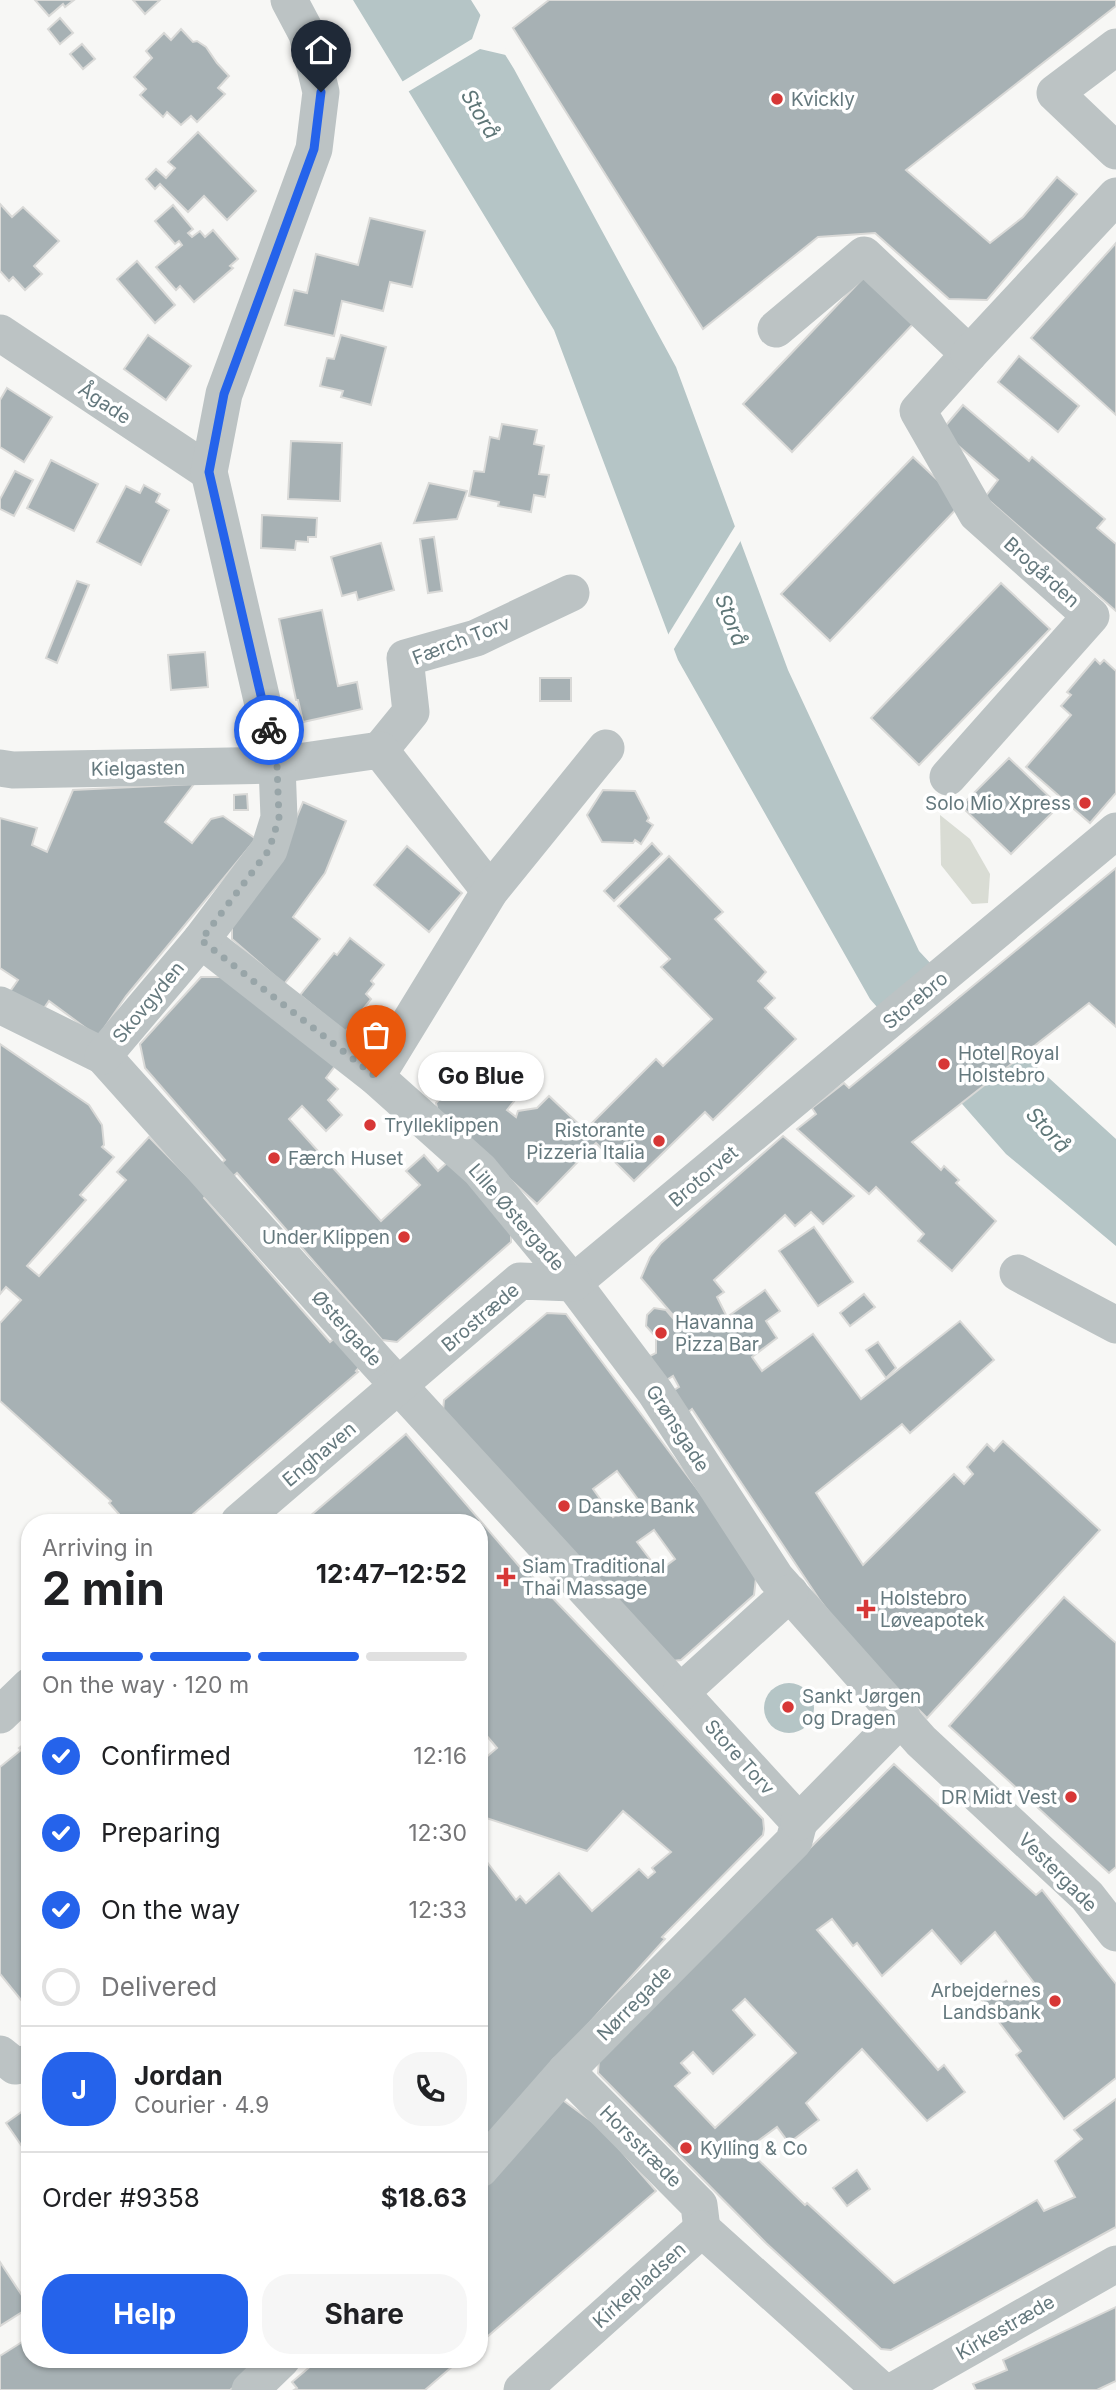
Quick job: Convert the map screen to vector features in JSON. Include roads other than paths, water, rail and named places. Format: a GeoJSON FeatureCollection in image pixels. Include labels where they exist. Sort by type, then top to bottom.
{"type":"FeatureCollection","features":[{"type":"Feature","properties":{"kind":"street"},"geometry":{"type":"LineString","coordinates":[[209,472],[224,394],[314,149],[321,92],[307,34],[289,0]]}},
{"type":"Feature","properties":{"kind":"street"},"geometry":{"type":"LineString","coordinates":[[1116,47],[1055,93],[1116,151]]}},
{"type":"Feature","properties":{"kind":"street","name":"Brogården"},"geometry":{"type":"LineString","coordinates":[[948,777],[1091,615],[977,514],[918,411],[1116,196]]}},
{"type":"Feature","properties":{"kind":"street"},"geometry":{"type":"LineString","coordinates":[[776,329],[864,255],[969,354]]}},
{"type":"Feature","properties":{"kind":"street","name":"Ågade"},"geometry":{"type":"LineString","coordinates":[[0,333],[209,472]]}},
{"type":"Feature","properties":{"kind":"street","name":"Skovgyden"},"geometry":{"type":"LineString","coordinates":[[103,1056],[201,940],[269,850],[279,818],[277,765],[209,472]]}},
{"type":"Feature","properties":{"kind":"street","name":"Færch Torv"},"geometry":{"type":"LineString","coordinates":[[380,751],[411,712],[405,658],[476,638],[571,593]]}},
{"type":"Feature","properties":{"kind":"street"},"geometry":{"type":"LineString","coordinates":[[376,1077],[490,891],[606,748]]}},
{"type":"Feature","properties":{"kind":"street"},"geometry":{"type":"LineString","coordinates":[[277,765],[380,751],[490,891]]}},
{"type":"Feature","properties":{"kind":"street","name":"Kielgasten"},"geometry":{"type":"LineString","coordinates":[[0,768],[13,771],[277,765]]}},
{"type":"Feature","properties":{"kind":"street","name":"Storebro"},"geometry":{"type":"LineString","coordinates":[[832,1069],[1116,831]]}},
{"type":"Feature","properties":{"kind":"street","name":"Lille Østergade"},"geometry":{"type":"LineString","coordinates":[[201,940],[376,1077],[480,1170],[573,1283]]}},
{"type":"Feature","properties":{"kind":"street","name":"Østergade"},"geometry":{"type":"LineString","coordinates":[[0,1005],[103,1056],[676,1687]]}},
{"type":"Feature","properties":{"kind":"street","name":"Brotorvet"},"geometry":{"type":"LineString","coordinates":[[573,1283],[832,1069]]}},
{"type":"Feature","properties":{"kind":"street"},"geometry":{"type":"LineString","coordinates":[[1018,1273],[1116,1325]]}},
{"type":"Feature","properties":{"kind":"street","name":"Brostræde"},"geometry":{"type":"LineString","coordinates":[[400,1385],[520,1281],[573,1283]]}},
{"type":"Feature","properties":{"kind":"street","name":"Grønsgade"},"geometry":{"type":"LineString","coordinates":[[573,1283],[655,1391],[783,1586]]}},
{"type":"Feature","properties":{"kind":"street","name":"Enghaven"},"geometry":{"type":"LineString","coordinates":[[248,1514],[400,1385]]}},
{"type":"Feature","properties":{"kind":"street"},"geometry":{"type":"LineString","coordinates":[[676,1687],[783,1586],[905,1721],[796,1832]]}},
{"type":"Feature","properties":{"kind":"street","name":"Store Torv"},"geometry":{"type":"LineString","coordinates":[[676,1687],[796,1832]]}},
{"type":"Feature","properties":{"kind":"street"},"geometry":{"type":"LineString","coordinates":[[0,1715],[21,1695]]}},
{"type":"Feature","properties":{"kind":"street","name":"Vestergade"},"geometry":{"type":"LineString","coordinates":[[905,1721],[921,1741],[1087,1896],[1116,1933]]}},
{"type":"Feature","properties":{"kind":"street","name":"Nørregade"},"geometry":{"type":"LineString","coordinates":[[488,2160],[566,2071],[796,1832]]}},
{"type":"Feature","properties":{"kind":"street"},"geometry":{"type":"LineString","coordinates":[[0,2054],[15,2066],[21,2065]]}},
{"type":"Feature","properties":{"kind":"street","name":"Horsstræde"},"geometry":{"type":"LineString","coordinates":[[566,2071],[699,2205],[702,2229]]}},
{"type":"Feature","properties":{"kind":"street","name":"Kirkepladsen"},"geometry":{"type":"LineString","coordinates":[[522,2390],[702,2229],[881,2390]]}},
{"type":"Feature","properties":{"kind":"street","name":"Kirkestræde"},"geometry":{"type":"LineString","coordinates":[[895,2390],[1116,2264]]}},
{"type":"Feature","properties":{"kind":"street"},"geometry":{"type":"LineString","coordinates":[[250,2390],[273,2368]]}},
{"type":"Feature","properties":{"kind":"water","name":"Storå"},"geometry":{"type":"Polygon","coordinates":[[[353,0],[471,0],[514,69],[676,367],[788,670],[919,951],[973,1009],[1116,1139],[1116,1246],[1006,1154],[870,999],[678,660],[554,330],[353,0]]]}},
{"type":"Feature","properties":{"kind":"water"},"geometry":{"type":"Polygon","coordinates":[[[789,1683],[807,1690],[814,1708],[807,1726],[789,1733],[771,1726],[764,1708],[771,1690],[789,1683]]]}},
{"type":"Feature","properties":{"kind":"place","name":"Kvickly"},"geometry":{"type":"Point","coordinates":[777,99]}},
{"type":"Feature","properties":{"kind":"place","name":"Solo Mio Xpress"},"geometry":{"type":"Point","coordinates":[1085,803]}},
{"type":"Feature","properties":{"kind":"place","name":"Hotel Royal Holstebro"},"geometry":{"type":"Point","coordinates":[944,1064]}},
{"type":"Feature","properties":{"kind":"place","name":"Go Blue"},"geometry":{"type":"Point","coordinates":[376,1077]}},
{"type":"Feature","properties":{"kind":"place","name":"Trylleklippen"},"geometry":{"type":"Point","coordinates":[370,1125]}},
{"type":"Feature","properties":{"kind":"place","name":"Ristorante Pizzeria Italia"},"geometry":{"type":"Point","coordinates":[659,1141]}},
{"type":"Feature","properties":{"kind":"place","name":"Færch Huset"},"geometry":{"type":"Point","coordinates":[274,1158]}},
{"type":"Feature","properties":{"kind":"place","name":"Under Klippen"},"geometry":{"type":"Point","coordinates":[404,1237]}},
{"type":"Feature","properties":{"kind":"place","name":"Havanna Pizza Bar"},"geometry":{"type":"Point","coordinates":[661,1333]}},
{"type":"Feature","properties":{"kind":"place","name":"Danske Bank"},"geometry":{"type":"Point","coordinates":[564,1506]}},
{"type":"Feature","properties":{"kind":"place","name":"Siam Traditional Thai Massage"},"geometry":{"type":"Point","coordinates":[506,1577]}},
{"type":"Feature","properties":{"kind":"place","name":"Holstebro Løveapotek"},"geometry":{"type":"Point","coordinates":[866,1609]}},
{"type":"Feature","properties":{"kind":"place","name":"Sankt Jørgen og Dragen"},"geometry":{"type":"Point","coordinates":[788,1707]}},
{"type":"Feature","properties":{"kind":"place","name":"DR Midt Vest"},"geometry":{"type":"Point","coordinates":[1071,1797]}},
{"type":"Feature","properties":{"kind":"place","name":"Arbejdernes Landsbank"},"geometry":{"type":"Point","coordinates":[1055,2001]}},
{"type":"Feature","properties":{"kind":"place","name":"Kylling & Co"},"geometry":{"type":"Point","coordinates":[686,2148]}}]}
